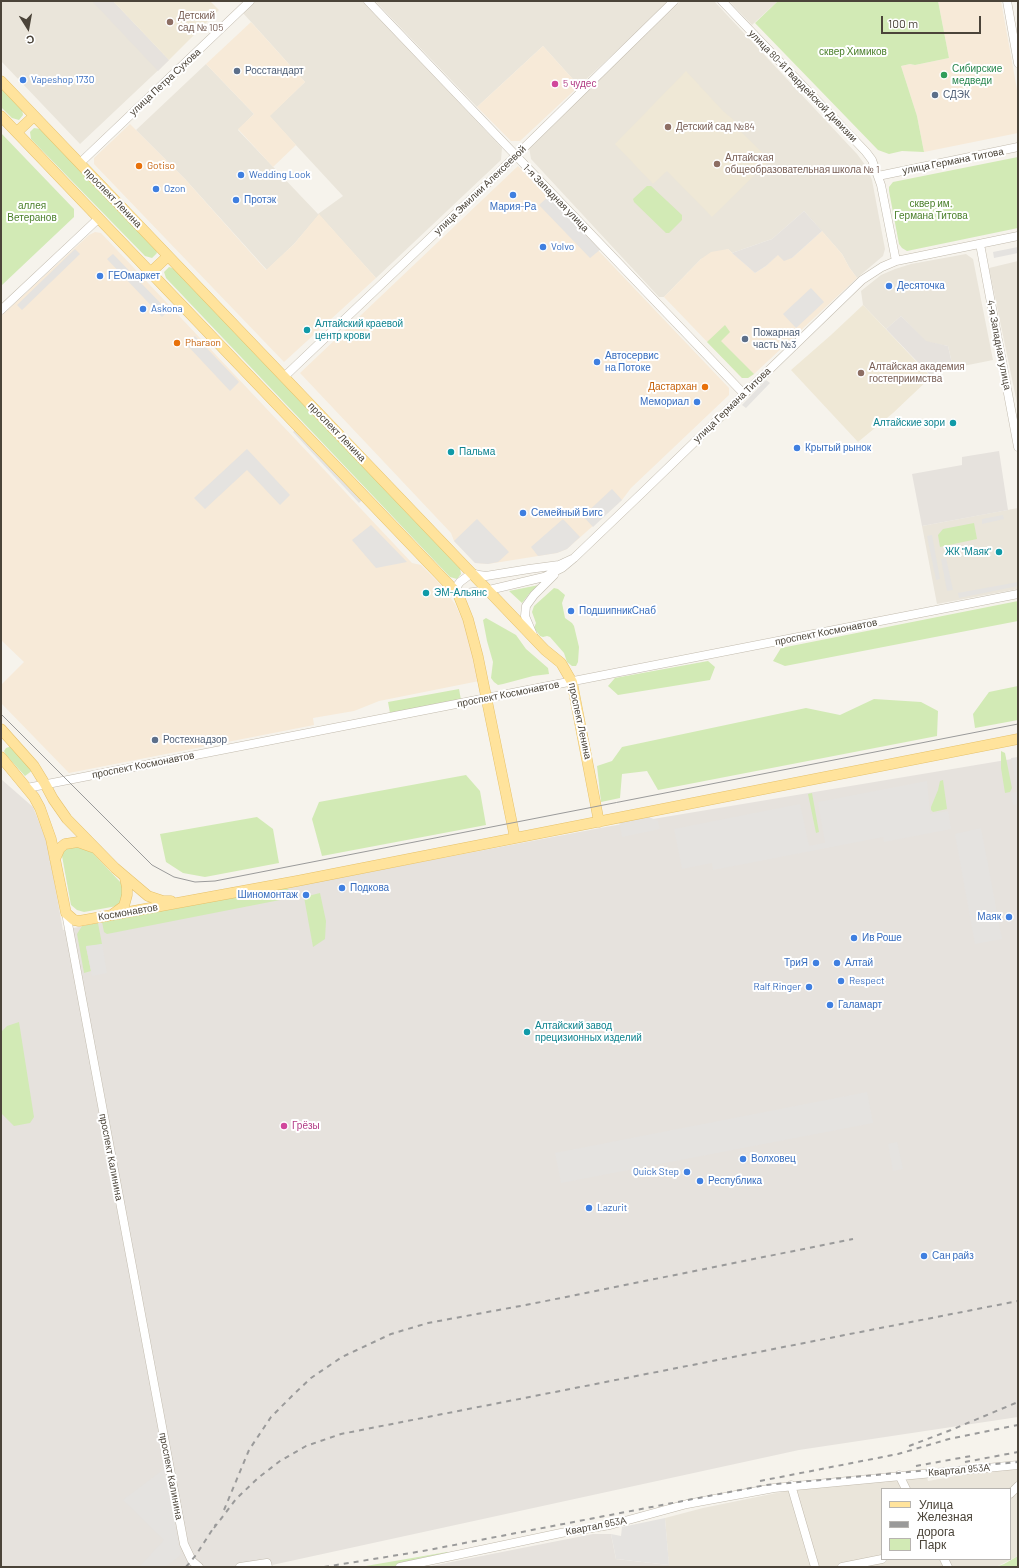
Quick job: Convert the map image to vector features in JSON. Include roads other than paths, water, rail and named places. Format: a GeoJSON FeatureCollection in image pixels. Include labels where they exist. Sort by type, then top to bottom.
{"type":"FeatureCollection","features":[{"type":"Feature","properties":{"kind":"main road","name":"проспект Ленина"},"geometry":{"type":"LineString","coordinates":[[1,81],[545,650],[561,663],[572,682],[599,822]]}},
{"type":"Feature","properties":{"kind":"main road"},"geometry":{"type":"LineString","coordinates":[[1,116],[458,594],[468,619],[478,657],[515,838]]}},
{"type":"Feature","properties":{"kind":"main road"},"geometry":{"type":"LineString","coordinates":[[16,132],[34,116]]}},
{"type":"Feature","properties":{"kind":"main road"},"geometry":{"type":"LineString","coordinates":[[151,272],[168,256]]}},
{"type":"Feature","properties":{"kind":"main road"},"geometry":{"type":"LineString","coordinates":[[3,735],[34,766],[46,784],[52,800],[59,810],[96,849],[125,878],[148,896],[163,901],[193,900],[1018,740]]}},
{"type":"Feature","properties":{"kind":"main road","name":"проспект Калинина"},"geometry":{"type":"LineString","coordinates":[[1,757],[27,788],[37,803],[46,822],[66,913]]}},
{"type":"Feature","properties":{"kind":"main road"},"geometry":{"type":"LineString","coordinates":[[55,859],[60,848],[70,842],[85,844],[96,849]]}},
{"type":"Feature","properties":{"kind":"main road"},"geometry":{"type":"LineString","coordinates":[[109,916],[124,906],[127,896],[125,878]]}},
{"type":"Feature","properties":{"kind":"main road","name":"Космонавтов"},"geometry":{"type":"LineString","coordinates":[[66,913],[74,920],[79,921],[193,900]]}},
{"type":"Feature","properties":{"kind":"street","name":"улица Петра Сухова"},"geometry":{"type":"LineString","coordinates":[[80,163],[250,1]]}},
{"type":"Feature","properties":{"kind":"street","name":"1-я Западная улица"},"geometry":{"type":"LineString","coordinates":[[368,1],[744,394]]}},
{"type":"Feature","properties":{"kind":"street","name":"улица Эмилии Алексеевой"},"geometry":{"type":"LineString","coordinates":[[284,377],[516,155],[674,1]]}},
{"type":"Feature","properties":{"kind":"street","name":"улица 80-й Гвардейской Дивизии"},"geometry":{"type":"LineString","coordinates":[[722,1],[866,152],[872,160],[878,176]]}},
{"type":"Feature","properties":{"kind":"street"},"geometry":{"type":"LineString","coordinates":[[1007,1],[1018,63]]}},
{"type":"Feature","properties":{"kind":"street","name":"улица Германа Титова"},"geometry":{"type":"LineString","coordinates":[[878,176],[1018,147]]}},
{"type":"Feature","properties":{"kind":"street"},"geometry":{"type":"LineString","coordinates":[[878,176],[896,261]]}},
{"type":"Feature","properties":{"kind":"street"},"geometry":{"type":"LineString","coordinates":[[1,310],[99,218]]}},
{"type":"Feature","properties":{"kind":"street","name":"улица Германа Титова"},"geometry":{"type":"LineString","coordinates":[[562,568],[862,280],[882,267],[896,261],[1018,236]]}},
{"type":"Feature","properties":{"kind":"street","name":"4-я Западная улица"},"geometry":{"type":"LineString","coordinates":[[980,244],[1018,447]]}},
{"type":"Feature","properties":{"kind":"street"},"geometry":{"type":"LineString","coordinates":[[562,568],[544,577],[488,590],[458,594],[457,586],[472,573],[479,576],[486,576],[559,565],[574,558]]}},
{"type":"Feature","properties":{"kind":"street"},"geometry":{"type":"LineString","coordinates":[[535,639],[525,616],[526,606],[534,595],[562,568]]}},
{"type":"Feature","properties":{"kind":"street","name":"проспект Космонавтов"},"geometry":{"type":"LineString","coordinates":[[27,788],[1018,594]]}},
{"type":"Feature","properties":{"kind":"street","name":"проспект Калинина"},"geometry":{"type":"LineString","coordinates":[[66,913],[184,1544],[192,1561],[199,1567]]}},
{"type":"Feature","properties":{"kind":"street","name":"Квартал 953А"},"geometry":{"type":"LineString","coordinates":[[400,1567],[561,1533],[610,1525],[687,1504],[791,1485],[1018,1465]]}},
{"type":"Feature","properties":{"kind":"street"},"geometry":{"type":"LineString","coordinates":[[899,1475],[906,1488]]}},
{"type":"Feature","properties":{"kind":"street"},"geometry":{"type":"LineString","coordinates":[[791,1485],[815,1567]]}},
{"type":"Feature","properties":{"kind":"street"},"geometry":{"type":"LineString","coordinates":[[842,1567],[881,1558]]}},
{"type":"Feature","properties":{"kind":"street"},"geometry":{"type":"LineString","coordinates":[[240,1567],[267,1563],[268,1567]]}},
{"type":"Feature","properties":{"kind":"tram line"},"geometry":{"type":"LineString","coordinates":[[1,714],[152,865],[174,877],[195,882],[215,881],[1018,724]]}},
{"type":"Feature","properties":{"kind":"railway"},"geometry":{"type":"LineString","coordinates":[[224,1510],[249,1450],[271,1417],[311,1378],[342,1357],[391,1334],[428,1323],[531,1304],[853,1239]]}},
{"type":"Feature","properties":{"kind":"railway"},"geometry":{"type":"LineString","coordinates":[[214,1528],[236,1499],[258,1478],[280,1461],[306,1446],[341,1434],[1018,1301]]}},
{"type":"Feature","properties":{"kind":"railway"},"geometry":{"type":"LineString","coordinates":[[909,1446],[1018,1402]]}},
{"type":"Feature","properties":{"kind":"railway"},"geometry":{"type":"LineString","coordinates":[[760,1481],[898,1454],[949,1439],[1018,1425]]}},
{"type":"Feature","properties":{"kind":"railway"},"geometry":{"type":"LineString","coordinates":[[965,1462],[1018,1452]]}},
{"type":"Feature","properties":{"kind":"railway"},"geometry":{"type":"LineString","coordinates":[[916,1466],[971,1456]]}},
{"type":"Feature","properties":{"kind":"railway"},"geometry":{"type":"LineString","coordinates":[[324,1567],[423,1551],[766,1485],[1018,1462]]}},
{"type":"Feature","properties":{"kind":"railway"},"geometry":{"type":"LineString","coordinates":[[186,1567],[196,1555],[216,1524]]}},
{"type":"Feature","properties":{"kind":"place","name":"Детский сад № 105"},"geometry":{"type":"Point","coordinates":[170,22]}},
{"type":"Feature","properties":{"kind":"place","name":"Росстандарт"},"geometry":{"type":"Point","coordinates":[237,71]}},
{"type":"Feature","properties":{"kind":"place","name":"Сибирские медведи"},"geometry":{"type":"Point","coordinates":[944,75]}},
{"type":"Feature","properties":{"kind":"place","name":"Vapeshop 1730"},"geometry":{"type":"Point","coordinates":[23,80]}},
{"type":"Feature","properties":{"kind":"place","name":"5 чудес"},"geometry":{"type":"Point","coordinates":[555,84]}},
{"type":"Feature","properties":{"kind":"place","name":"СДЭК"},"geometry":{"type":"Point","coordinates":[935,95]}},
{"type":"Feature","properties":{"kind":"place","name":"Детский сад №84"},"geometry":{"type":"Point","coordinates":[668,127]}},
{"type":"Feature","properties":{"kind":"place","name":"Алтайская общеобразовательная школа № 1"},"geometry":{"type":"Point","coordinates":[717,164]}},
{"type":"Feature","properties":{"kind":"place","name":"Gotiso"},"geometry":{"type":"Point","coordinates":[139,166]}},
{"type":"Feature","properties":{"kind":"place","name":"Wedding Look"},"geometry":{"type":"Point","coordinates":[241,175]}},
{"type":"Feature","properties":{"kind":"place","name":"Ozon"},"geometry":{"type":"Point","coordinates":[156,189]}},
{"type":"Feature","properties":{"kind":"place","name":"Мария-Ра"},"geometry":{"type":"Point","coordinates":[513,195]}},
{"type":"Feature","properties":{"kind":"place","name":"Протэк"},"geometry":{"type":"Point","coordinates":[236,200]}},
{"type":"Feature","properties":{"kind":"place","name":"Volvo"},"geometry":{"type":"Point","coordinates":[543,247]}},
{"type":"Feature","properties":{"kind":"place","name":"ГЕОмаркет"},"geometry":{"type":"Point","coordinates":[100,276]}},
{"type":"Feature","properties":{"kind":"place","name":"Десяточка"},"geometry":{"type":"Point","coordinates":[889,286]}},
{"type":"Feature","properties":{"kind":"place","name":"Askona"},"geometry":{"type":"Point","coordinates":[143,309]}},
{"type":"Feature","properties":{"kind":"place","name":"Алтайский краевой центр крови"},"geometry":{"type":"Point","coordinates":[307,330]}},
{"type":"Feature","properties":{"kind":"place","name":"Пожарная часть №3"},"geometry":{"type":"Point","coordinates":[745,339]}},
{"type":"Feature","properties":{"kind":"place","name":"Pharaon"},"geometry":{"type":"Point","coordinates":[177,343]}},
{"type":"Feature","properties":{"kind":"place","name":"Автосервис на Потоке"},"geometry":{"type":"Point","coordinates":[597,362]}},
{"type":"Feature","properties":{"kind":"place","name":"Алтайская академия гостеприимства"},"geometry":{"type":"Point","coordinates":[861,373]}},
{"type":"Feature","properties":{"kind":"place","name":"Дастархан"},"geometry":{"type":"Point","coordinates":[705,387]}},
{"type":"Feature","properties":{"kind":"place","name":"Мемориал"},"geometry":{"type":"Point","coordinates":[697,402]}},
{"type":"Feature","properties":{"kind":"place","name":"Алтайские зори"},"geometry":{"type":"Point","coordinates":[953,423]}},
{"type":"Feature","properties":{"kind":"place","name":"Крытый рынок"},"geometry":{"type":"Point","coordinates":[797,448]}},
{"type":"Feature","properties":{"kind":"place","name":"Пальма"},"geometry":{"type":"Point","coordinates":[451,452]}},
{"type":"Feature","properties":{"kind":"place","name":"Семейный Бигс"},"geometry":{"type":"Point","coordinates":[523,513]}},
{"type":"Feature","properties":{"kind":"place","name":"ЖК \"Маяк\""},"geometry":{"type":"Point","coordinates":[999,552]}},
{"type":"Feature","properties":{"kind":"place","name":"ЭМ-Альянс"},"geometry":{"type":"Point","coordinates":[426,593]}},
{"type":"Feature","properties":{"kind":"place","name":"ПодшипникСнаб"},"geometry":{"type":"Point","coordinates":[571,611]}},
{"type":"Feature","properties":{"kind":"place","name":"Ростехнадзор"},"geometry":{"type":"Point","coordinates":[155,740]}},
{"type":"Feature","properties":{"kind":"place","name":"Подкова"},"geometry":{"type":"Point","coordinates":[342,888]}},
{"type":"Feature","properties":{"kind":"place","name":"Шиномонтаж"},"geometry":{"type":"Point","coordinates":[306,895]}},
{"type":"Feature","properties":{"kind":"place","name":"Маяк"},"geometry":{"type":"Point","coordinates":[1009,917]}},
{"type":"Feature","properties":{"kind":"place","name":"Ив Роше"},"geometry":{"type":"Point","coordinates":[854,938]}},
{"type":"Feature","properties":{"kind":"place","name":"ТриЯ"},"geometry":{"type":"Point","coordinates":[816,963]}},
{"type":"Feature","properties":{"kind":"place","name":"Алтай"},"geometry":{"type":"Point","coordinates":[837,963]}},
{"type":"Feature","properties":{"kind":"place","name":"Respect"},"geometry":{"type":"Point","coordinates":[841,981]}},
{"type":"Feature","properties":{"kind":"place","name":"Ralf Ringer"},"geometry":{"type":"Point","coordinates":[809,987]}},
{"type":"Feature","properties":{"kind":"place","name":"Галамарт"},"geometry":{"type":"Point","coordinates":[830,1005]}},
{"type":"Feature","properties":{"kind":"place","name":"Алтайский завод прецизионных изделий"},"geometry":{"type":"Point","coordinates":[527,1032]}},
{"type":"Feature","properties":{"kind":"place","name":"Грёзы"},"geometry":{"type":"Point","coordinates":[284,1126]}},
{"type":"Feature","properties":{"kind":"place","name":"Волховец"},"geometry":{"type":"Point","coordinates":[743,1159]}},
{"type":"Feature","properties":{"kind":"place","name":"Quick Step"},"geometry":{"type":"Point","coordinates":[687,1172]}},
{"type":"Feature","properties":{"kind":"place","name":"Республика"},"geometry":{"type":"Point","coordinates":[700,1181]}},
{"type":"Feature","properties":{"kind":"place","name":"Lazurit"},"geometry":{"type":"Point","coordinates":[589,1208]}},
{"type":"Feature","properties":{"kind":"place","name":"Сан райз"},"geometry":{"type":"Point","coordinates":[924,1256]}},
{"type":"Feature","properties":{"kind":"park label","name":"сквер Химиков"},"geometry":{"type":"Point","coordinates":[853,52]}},
{"type":"Feature","properties":{"kind":"park label","name":"сквер им. Германа Титова"},"geometry":{"type":"Point","coordinates":[931,210]}},
{"type":"Feature","properties":{"kind":"park label","name":"аллея Ветеранов"},"geometry":{"type":"Point","coordinates":[32,212]}}]}
